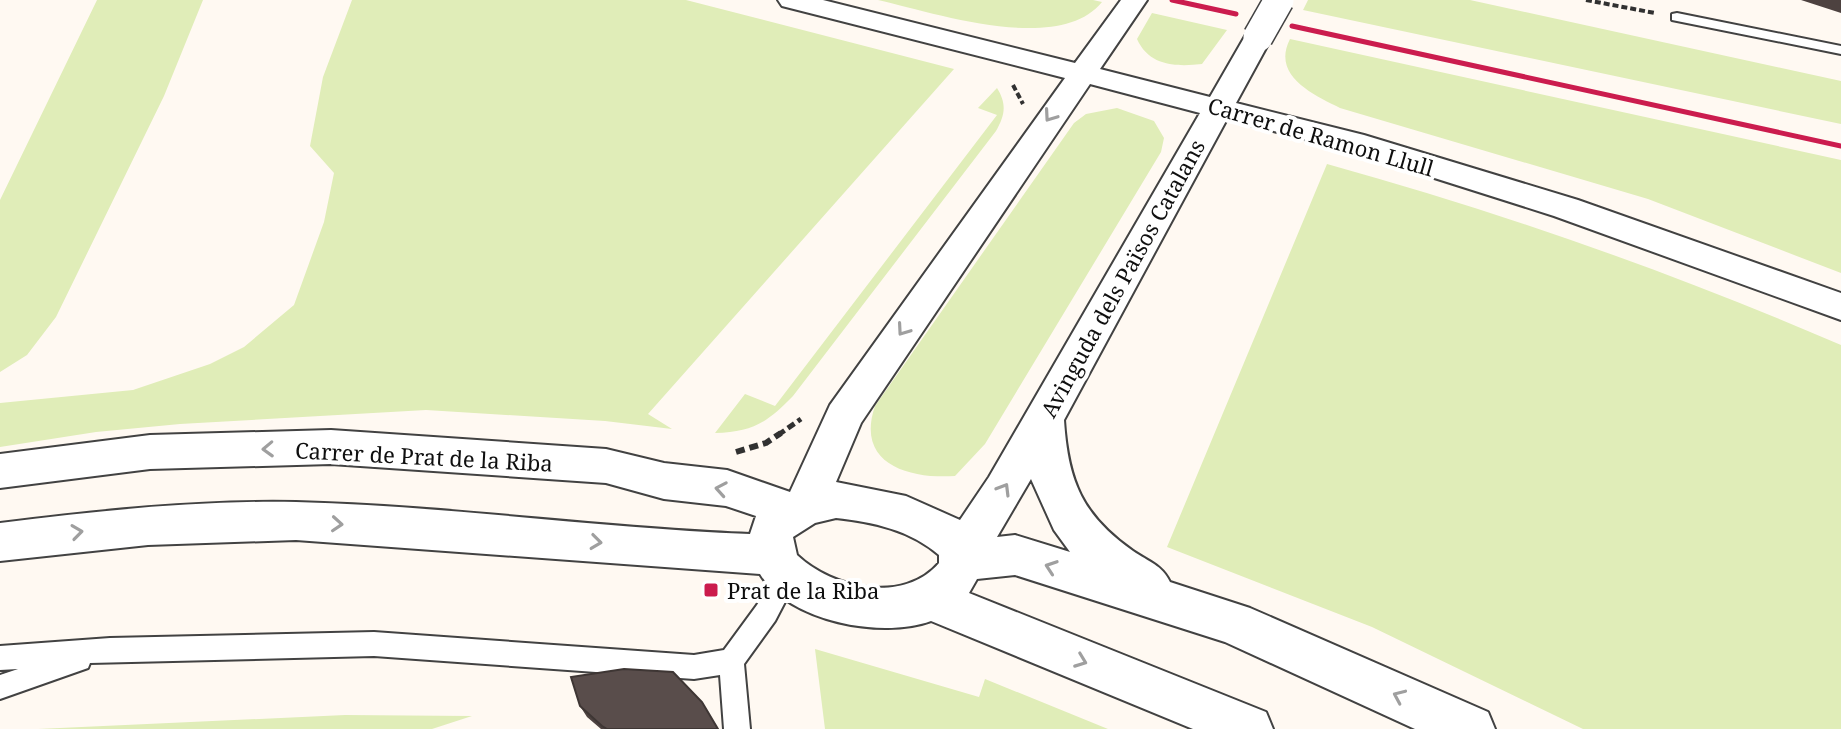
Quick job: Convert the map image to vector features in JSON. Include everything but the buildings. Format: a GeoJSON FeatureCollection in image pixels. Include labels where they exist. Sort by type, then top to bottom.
{"type":"FeatureCollection","features":[{"type":"Feature","properties":{"kind":"street","name":"Carrer de Ramon Llull"},"geometry":{"type":"LineString","coordinates":[[791,0],[1353,142],[1566,208],[1841,307]]}},
{"type":"Feature","properties":{"kind":"street","name":"Avinguda dels Països Catalans"},"geometry":{"type":"LineString","coordinates":[[932,599],[952,582],[962,557],[1004,490],[1279,0]]}},
{"type":"Feature","properties":{"kind":"street"},"geometry":{"type":"LineString","coordinates":[[800,510],[844,416],[1131,4]]}},
{"type":"Feature","properties":{"kind":"street"},"geometry":{"type":"LineString","coordinates":[[1044,418],[1044,448],[1054,491],[1068,519],[1088,542],[1113,563],[1137,578],[1470,729]]}},
{"type":"Feature","properties":{"kind":"street","name":"Carrer de Prat de la Riba"},"geometry":{"type":"LineString","coordinates":[[0,471],[150,452],[331,447],[606,466],[664,481],[727,488],[800,510]]}},
{"type":"Feature","properties":{"kind":"street"},"geometry":{"type":"LineString","coordinates":[[1234,623],[1015,555],[962,557],[956,543],[940,532],[862,500],[836,500],[800,510],[773,527],[769,545],[780,565],[826,598],[859,607],[911,606],[932,599],[996,628],[1208,710],[1248,729]]}},
{"type":"Feature","properties":{"kind":"street"},"geometry":{"type":"LineString","coordinates":[[0,542],[115,527],[295,521],[575,539],[780,565]]}},
{"type":"Feature","properties":{"kind":"lane"},"geometry":{"type":"LineString","coordinates":[[1677,17],[1841,50]]}},
{"type":"Feature","properties":{"kind":"lane"},"geometry":{"type":"LineString","coordinates":[[737,729],[731,661],[766,613],[780,565]]}},
{"type":"Feature","properties":{"kind":"lane"},"geometry":{"type":"LineString","coordinates":[[0,658],[110,650],[374,644],[694,667],[731,661]]}},
{"type":"Feature","properties":{"kind":"lane"},"geometry":{"type":"LineString","coordinates":[[0,687],[110,650]]}},
{"type":"Feature","properties":{"kind":"path"},"geometry":{"type":"LineString","coordinates":[[1586,0],[1677,17]]}},
{"type":"Feature","properties":{"kind":"path"},"geometry":{"type":"LineString","coordinates":[[1007,79],[1021,96],[1025,118]]}},
{"type":"Feature","properties":{"kind":"path"},"geometry":{"type":"LineString","coordinates":[[733,453],[766,443],[804,417]]}},
{"type":"Feature","properties":{"kind":"green space"},"geometry":{"type":"Polygon","coordinates":[[[97,0],[203,0],[164,96],[56,317],[27,355],[0,372],[0,200],[97,0]]]}},
{"type":"Feature","properties":{"kind":"green space"},"geometry":{"type":"Polygon","coordinates":[[[352,0],[686,0],[954,69],[648,414],[672,429],[605,421],[426,410],[180,424],[96,432],[0,447],[0,403],[133,390],[210,364],[244,347],[294,305],[324,222],[334,173],[310,146],[323,77],[352,0]]]}},
{"type":"Feature","properties":{"kind":"green space"},"geometry":{"type":"Polygon","coordinates":[[[878,0],[1102,2],[1082,18],[1057,26],[1027,28],[963,20],[878,0]]]}},
{"type":"Feature","properties":{"kind":"green space"},"geometry":{"type":"Polygon","coordinates":[[[1308,0],[1470,0],[1841,81],[1841,124],[1303,10],[1308,0]]]}},
{"type":"Feature","properties":{"kind":"green space"},"geometry":{"type":"Polygon","coordinates":[[[1152,13],[1227,30],[1202,64],[1164,63],[1149,55],[1137,39],[1152,13]]]}},
{"type":"Feature","properties":{"kind":"green space"},"geometry":{"type":"Polygon","coordinates":[[[1290,39],[1841,160],[1841,273],[1648,199],[1340,108],[1308,90],[1291,74],[1286,64],[1290,39]]]}},
{"type":"Feature","properties":{"kind":"green space"},"geometry":{"type":"Polygon","coordinates":[[[997,88],[1004,110],[996,131],[793,396],[758,424],[739,431],[715,433],[745,394],[775,406],[997,115],[978,108],[997,88]]]}},
{"type":"Feature","properties":{"kind":"green space"},"geometry":{"type":"Polygon","coordinates":[[[1117,108],[1154,121],[1164,138],[1161,152],[985,444],[955,476],[920,474],[890,464],[879,454],[873,442],[871,426],[875,406],[1074,123],[1086,114],[1117,108]]]}},
{"type":"Feature","properties":{"kind":"green space"},"geometry":{"type":"Polygon","coordinates":[[[1327,164],[1457,202],[1587,246],[1715,293],[1841,345],[1841,729],[1583,729],[1372,627],[1167,547],[1327,164]]]}},
{"type":"Feature","properties":{"kind":"green space"},"geometry":{"type":"Polygon","coordinates":[[[815,649],[979,697],[985,679],[1108,729],[825,729],[815,649]]]}},
{"type":"Feature","properties":{"kind":"green space"},"geometry":{"type":"Polygon","coordinates":[[[345,715],[472,716],[432,729],[38,729],[345,715]]]}},
{"type":"Feature","properties":{"kind":"railway"},"geometry":{"type":"LineString","coordinates":[[1172,0],[1236,14]]}},
{"type":"Feature","properties":{"kind":"railway"},"geometry":{"type":"LineString","coordinates":[[1292,26],[1841,146]]}},
{"type":"Feature","properties":{"kind":"place","name":"Prat de la Riba"},"geometry":{"type":"Point","coordinates":[711,590]}}]}
